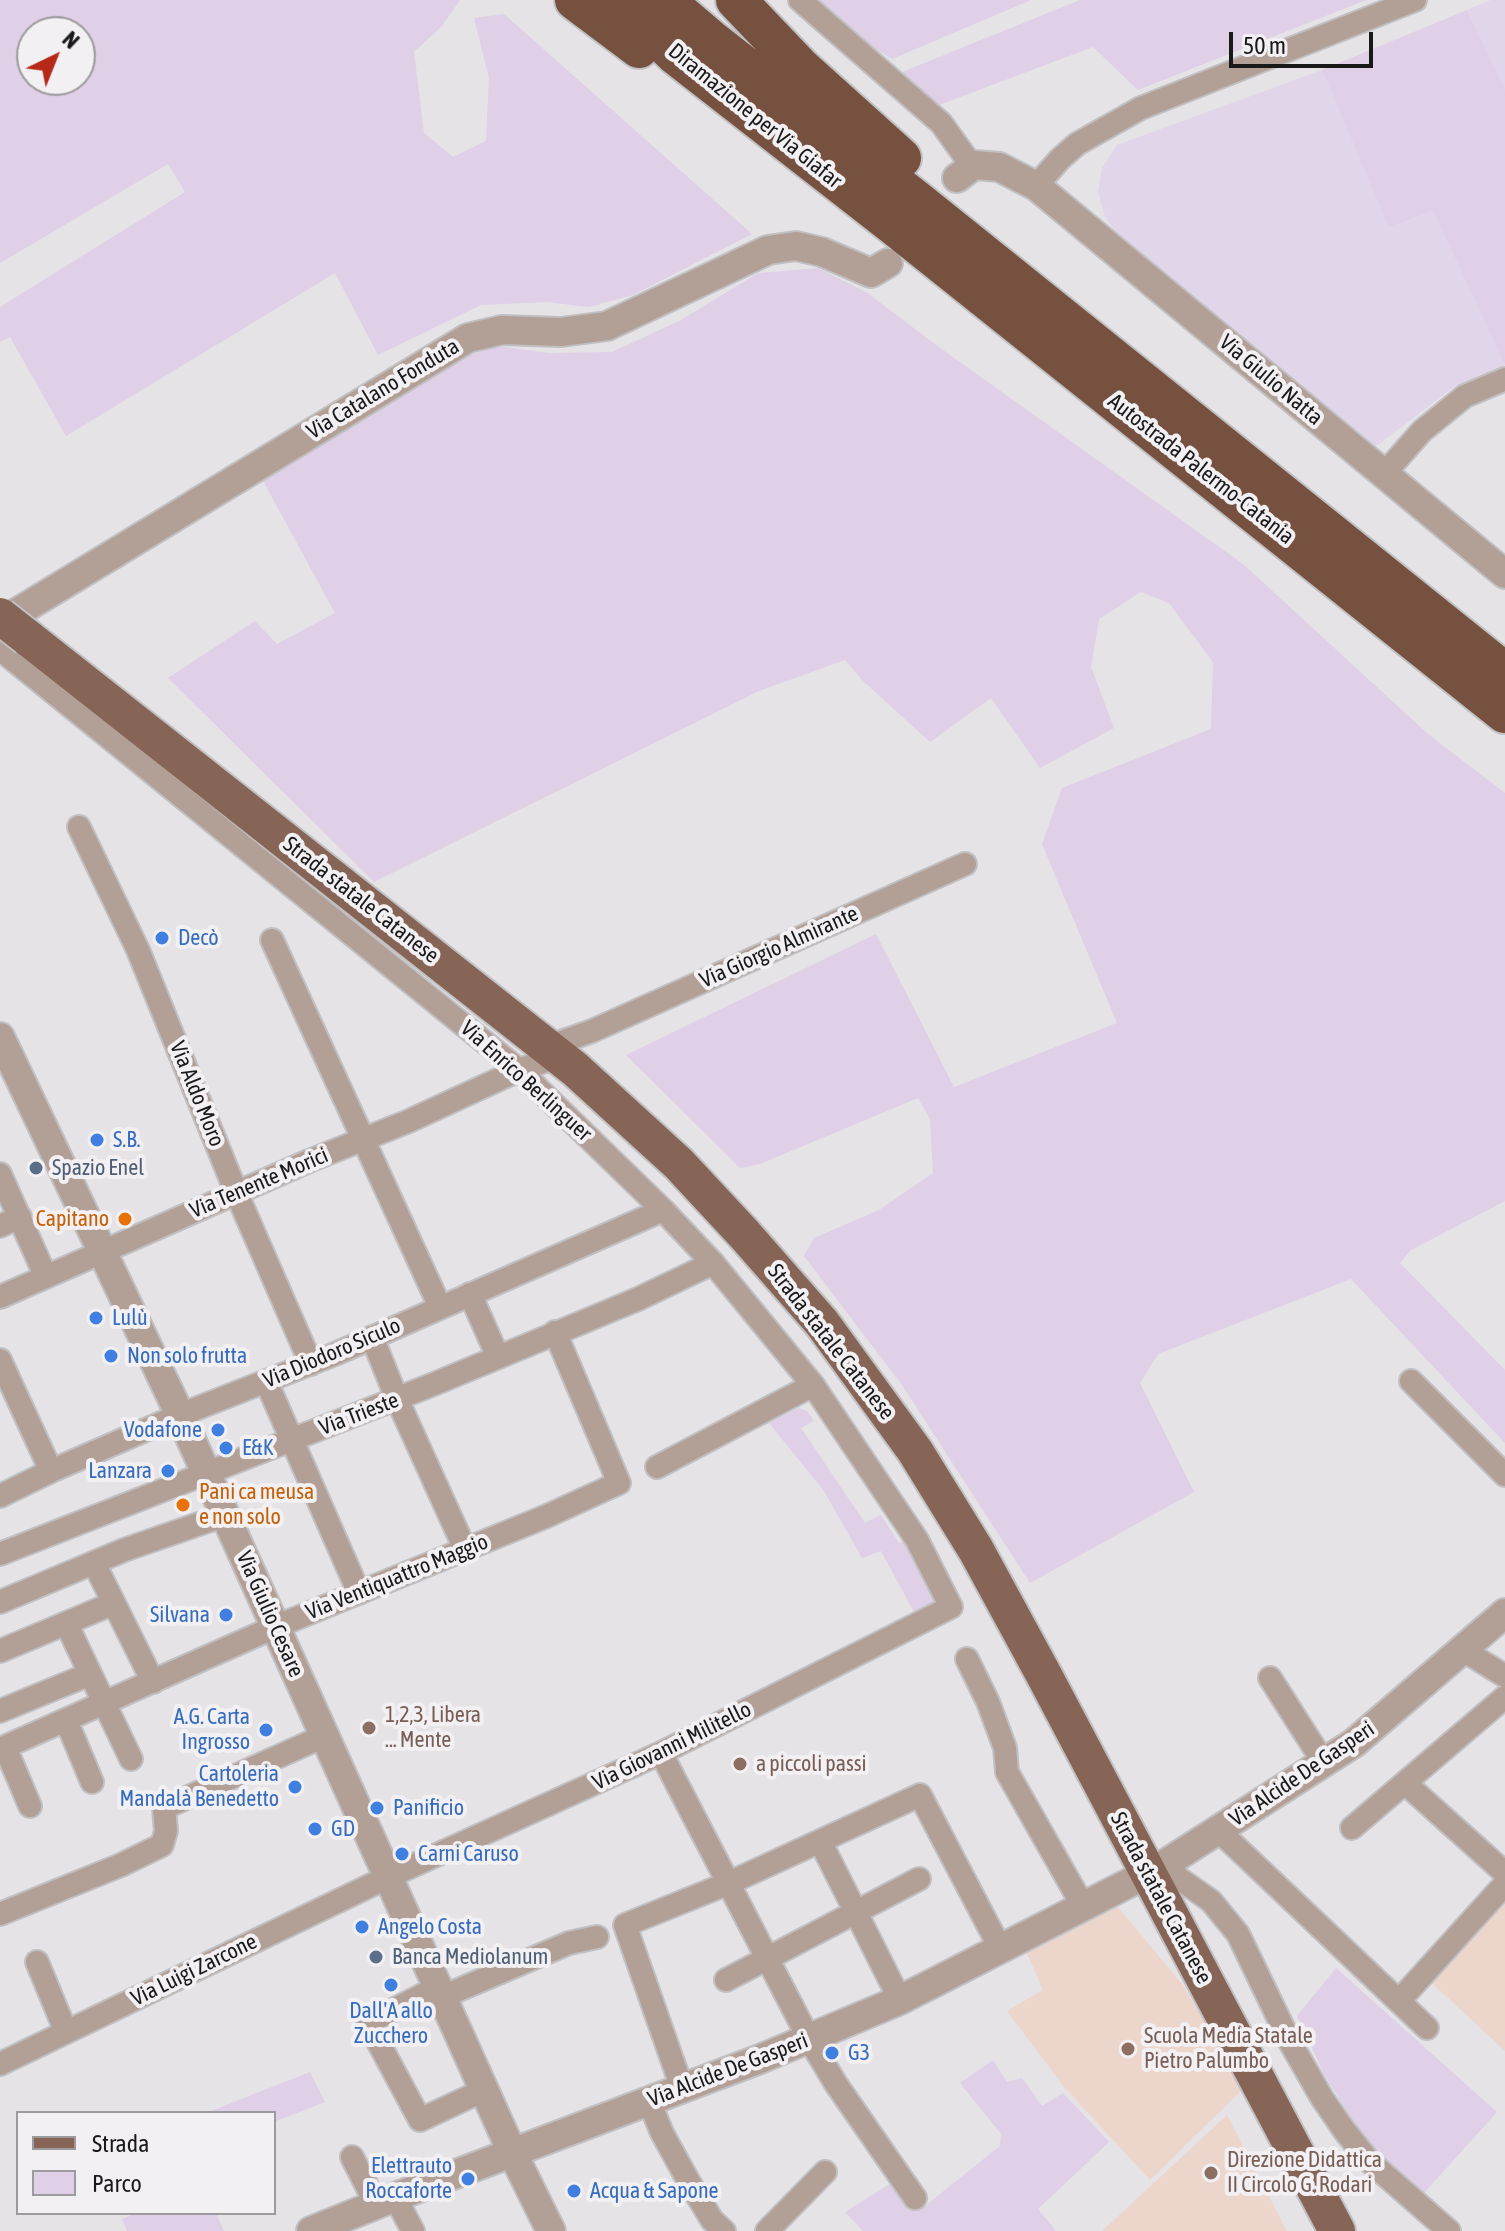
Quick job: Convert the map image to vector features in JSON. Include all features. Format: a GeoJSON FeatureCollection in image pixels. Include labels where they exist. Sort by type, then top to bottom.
{"type":"FeatureCollection","features":[{"type":"Feature","properties":{"kind":"highway"},"geometry":{"type":"LineString","coordinates":[[575,0],[1298,547]]}},
{"type":"Feature","properties":{"kind":"highway","name":"Diramazione per Via Giafar"},"geometry":{"type":"LineString","coordinates":[[619,0],[676,55],[900,230]]}},
{"type":"Feature","properties":{"kind":"highway","name":"Diramazione per Via Giafar"},"geometry":{"type":"LineString","coordinates":[[664,0],[711,40],[900,230]]}},
{"type":"Feature","properties":{"kind":"highway"},"geometry":{"type":"LineString","coordinates":[[736,0],[800,67],[985,233],[1057,291],[1160,396]]}},
{"type":"Feature","properties":{"kind":"highway","name":"Autostrada Palermo-Catania"},"geometry":{"type":"LineString","coordinates":[[900,230],[1505,713]]}},
{"type":"Feature","properties":{"kind":"highway","name":"Autostrada Palermo-Catania"},"geometry":{"type":"LineString","coordinates":[[900,230],[1160,396],[1505,673]]}},
{"type":"Feature","properties":{"kind":"main road","name":"Strada statale Catanese"},"geometry":{"type":"LineString","coordinates":[[0,616],[9,637],[575,1069],[679,1164],[822,1323],[915,1451],[976,1550],[1337,2231]]}},
{"type":"Feature","properties":{"kind":"street"},"geometry":{"type":"LineString","coordinates":[[800,0],[941,123],[964,172]]}},
{"type":"Feature","properties":{"kind":"street"},"geometry":{"type":"LineString","coordinates":[[1036,186],[1077,144],[1141,108],[1415,0]]}},
{"type":"Feature","properties":{"kind":"street","name":"Via Giulio Natta"},"geometry":{"type":"LineString","coordinates":[[964,172],[999,167],[1036,186],[1505,574]]}},
{"type":"Feature","properties":{"kind":"street","name":"Via Catalano Fonduta"},"geometry":{"type":"LineString","coordinates":[[9,637],[468,338],[502,330],[561,332],[607,326],[768,250],[796,246],[822,252],[871,273],[900,230]]}},
{"type":"Feature","properties":{"kind":"street"},"geometry":{"type":"LineString","coordinates":[[1384,474],[1422,431],[1465,396],[1505,379]]}},
{"type":"Feature","properties":{"kind":"street","name":"Via Enrico Berlinguer"},"geometry":{"type":"LineString","coordinates":[[9,637],[519,1070],[663,1210],[713,1263],[813,1385],[917,1540],[951,1607]]}},
{"type":"Feature","properties":{"kind":"street","name":"Via Aldo Moro"},"geometry":{"type":"LineString","coordinates":[[79,827],[138,950],[236,1192],[311,1364]]}},
{"type":"Feature","properties":{"kind":"street","name":"Via Giorgio Almirante"},"geometry":{"type":"LineString","coordinates":[[564,1046],[965,864]]}},
{"type":"Feature","properties":{"kind":"street"},"geometry":{"type":"LineString","coordinates":[[272,940],[440,1307]]}},
{"type":"Feature","properties":{"kind":"street","name":"Via Giulio Cesare"},"geometry":{"type":"LineString","coordinates":[[0,1037],[180,1415],[512,2152],[551,2231]]}},
{"type":"Feature","properties":{"kind":"street","name":"Via Tenente Morici"},"geometry":{"type":"LineString","coordinates":[[0,1297],[542,1058]]}},
{"type":"Feature","properties":{"kind":"street"},"geometry":{"type":"LineString","coordinates":[[0,1174],[10,1222],[46,1277]]}},
{"type":"Feature","properties":{"kind":"street","name":"Via Diodoro Siculo"},"geometry":{"type":"LineString","coordinates":[[0,1496],[180,1415],[311,1364],[663,1210]]}},
{"type":"Feature","properties":{"kind":"street","name":"Via Trieste"},"geometry":{"type":"LineString","coordinates":[[0,1554],[397,1399],[638,1299],[713,1263]]}},
{"type":"Feature","properties":{"kind":"street"},"geometry":{"type":"LineString","coordinates":[[470,1294],[498,1357]]}},
{"type":"Feature","properties":{"kind":"street","name":"Via Ventiquattro Maggio"},"geometry":{"type":"LineString","coordinates":[[3,1748],[275,1627],[619,1483],[555,1332]]}},
{"type":"Feature","properties":{"kind":"street"},"geometry":{"type":"LineString","coordinates":[[372,1337],[465,1549]]}},
{"type":"Feature","properties":{"kind":"street"},"geometry":{"type":"LineString","coordinates":[[0,1360],[51,1471]]}},
{"type":"Feature","properties":{"kind":"street"},"geometry":{"type":"LineString","coordinates":[[266,1381],[359,1593]]}},
{"type":"Feature","properties":{"kind":"street"},"geometry":{"type":"LineString","coordinates":[[1411,1381],[1505,1475]]}},
{"type":"Feature","properties":{"kind":"street"},"geometry":{"type":"LineString","coordinates":[[657,1467],[813,1385]]}},
{"type":"Feature","properties":{"kind":"street"},"geometry":{"type":"LineString","coordinates":[[0,1602],[94,1563],[225,1515]]}},
{"type":"Feature","properties":{"kind":"street"},"geometry":{"type":"LineString","coordinates":[[94,1563],[153,1682]]}},
{"type":"Feature","properties":{"kind":"street"},"geometry":{"type":"LineString","coordinates":[[0,1651],[114,1603]]}},
{"type":"Feature","properties":{"kind":"street","name":"Via Giovanni Militello"},"geometry":{"type":"LineString","coordinates":[[388,1877],[661,1753],[951,1607]]}},
{"type":"Feature","properties":{"kind":"street","name":"Via Alcide De Gasperi"},"geometry":{"type":"LineString","coordinates":[[1167,1863],[1354,1743],[1505,1613]]}},
{"type":"Feature","properties":{"kind":"street"},"geometry":{"type":"LineString","coordinates":[[66,1623],[131,1759]]}},
{"type":"Feature","properties":{"kind":"street"},"geometry":{"type":"LineString","coordinates":[[1463,1650],[1505,1676]]}},
{"type":"Feature","properties":{"kind":"street"},"geometry":{"type":"LineString","coordinates":[[967,1659],[993,1713],[1005,1748],[1007,1772],[1083,1906]]}},
{"type":"Feature","properties":{"kind":"street"},"geometry":{"type":"LineString","coordinates":[[0,1711],[90,1674]]}},
{"type":"Feature","properties":{"kind":"street"},"geometry":{"type":"LineString","coordinates":[[1270,1678],[1324,1763]]}},
{"type":"Feature","properties":{"kind":"street"},"geometry":{"type":"LineString","coordinates":[[1352,1828],[1505,1697]]}},
{"type":"Feature","properties":{"kind":"street"},"geometry":{"type":"LineString","coordinates":[[66,1720],[92,1782]]}},
{"type":"Feature","properties":{"kind":"street"},"geometry":{"type":"LineString","coordinates":[[0,1914],[162,1845],[166,1831],[164,1808],[324,1736]]}},
{"type":"Feature","properties":{"kind":"street"},"geometry":{"type":"LineString","coordinates":[[3,1748],[30,1806]]}},
{"type":"Feature","properties":{"kind":"street"},"geometry":{"type":"LineString","coordinates":[[661,1753],[809,2039],[836,2084],[915,2198]]}},
{"type":"Feature","properties":{"kind":"street"},"geometry":{"type":"LineString","coordinates":[[1405,1783],[1505,1873]]}},
{"type":"Feature","properties":{"kind":"street"},"geometry":{"type":"LineString","coordinates":[[682,2088],[625,1925],[729,1883],[920,1795],[1000,1948]]}},
{"type":"Feature","properties":{"kind":"street"},"geometry":{"type":"LineString","coordinates":[[1218,1830],[1427,2028]]}},
{"type":"Feature","properties":{"kind":"street"},"geometry":{"type":"LineString","coordinates":[[820,1841],[900,2000]]}},
{"type":"Feature","properties":{"kind":"street"},"geometry":{"type":"LineString","coordinates":[[1167,1863],[1177,1877],[1211,1901],[1238,1934],[1290,2042],[1344,2130],[1369,2161],[1449,2231]]}},
{"type":"Feature","properties":{"kind":"street","name":"Via Luigi Zarcone"},"geometry":{"type":"LineString","coordinates":[[0,2064],[388,1877]]}},
{"type":"Feature","properties":{"kind":"street"},"geometry":{"type":"LineString","coordinates":[[726,1980],[919,1879]]}},
{"type":"Feature","properties":{"kind":"street","name":"Via Alcide De Gasperi"},"geometry":{"type":"LineString","coordinates":[[311,2231],[809,2039],[900,2000],[1133,1881]]}},
{"type":"Feature","properties":{"kind":"street"},"geometry":{"type":"LineString","coordinates":[[1399,2001],[1505,1884]]}},
{"type":"Feature","properties":{"kind":"street"},"geometry":{"type":"LineString","coordinates":[[484,2090],[420,2120],[368,2023],[569,1943],[597,1937]]}},
{"type":"Feature","properties":{"kind":"street"},"geometry":{"type":"LineString","coordinates":[[37,1962],[66,2032]]}},
{"type":"Feature","properties":{"kind":"street"},"geometry":{"type":"LineString","coordinates":[[649,2101],[662,2133],[689,2182],[712,2220],[724,2231]]}},
{"type":"Feature","properties":{"kind":"street"},"geometry":{"type":"LineString","coordinates":[[352,2157],[413,2231]]}},
{"type":"Feature","properties":{"kind":"street"},"geometry":{"type":"LineString","coordinates":[[767,2231],[825,2172]]}},
{"type":"Feature","properties":{"kind":"shaded area"},"geometry":{"type":"Polygon","coordinates":[[[1491,0],[1505,0],[1505,89],[1467,10],[1491,0]]]}},
{"type":"Feature","properties":{"kind":"shaded area"},"geometry":{"type":"Polygon","coordinates":[[[1322,70],[1389,226],[1433,209],[1505,365],[1454,387],[1375,447],[1121,239],[1105,217],[1098,192],[1102,168],[1117,145],[1322,70]]]}},
{"type":"Feature","properties":{"kind":"shaded area"},"geometry":{"type":"Polygon","coordinates":[[[1505,1902],[1505,2051],[1431,1982],[1505,1902]]]}},
{"type":"Feature","properties":{"kind":"shaded area","name":"Scuola Media Statale Pietro Palumbo"},"geometry":{"type":"Polygon","coordinates":[[[1118,1907],[1183,1985],[1243,2089],[1150,2180],[1065,2088],[1007,2011],[1043,1990],[1026,1951],[1118,1907]]]}},
{"type":"Feature","properties":{"kind":"shaded area","name":"Direzione Didattica II Circolo G. Rodari"},"geometry":{"type":"Polygon","coordinates":[[[1227,2115],[1287,2231],[1102,2231],[1227,2115]]]}},
{"type":"Feature","properties":{"kind":"green space"},"geometry":{"type":"Polygon","coordinates":[[[0,0],[460,0],[442,26],[414,52],[424,133],[453,157],[486,141],[489,78],[474,18],[504,14],[752,234],[633,295],[589,307],[547,302],[481,305],[378,355],[335,273],[66,436],[10,337],[0,342],[0,307],[185,192],[168,164],[0,263],[0,0]]]}},
{"type":"Feature","properties":{"kind":"green space"},"geometry":{"type":"Polygon","coordinates":[[[818,0],[1031,0],[892,59],[867,44],[818,0]]]}},
{"type":"Feature","properties":{"kind":"green space"},"geometry":{"type":"Polygon","coordinates":[[[1080,0],[1366,0],[1138,90],[1093,47],[939,105],[902,72],[1080,0]]]}},
{"type":"Feature","properties":{"kind":"green space"},"geometry":{"type":"Polygon","coordinates":[[[1467,10],[1505,89],[1505,365],[1433,210],[1389,227],[1322,70],[1467,10]]]}},
{"type":"Feature","properties":{"kind":"green space"},"geometry":{"type":"Polygon","coordinates":[[[818,268],[866,292],[1243,564],[1428,734],[1505,793],[1505,1201],[1411,1250],[1400,1263],[1505,1370],[1505,1443],[1351,1279],[1158,1354],[1140,1383],[1194,1492],[1030,1583],[902,1385],[804,1256],[814,1238],[879,1210],[933,1173],[930,1119],[918,1098],[760,1164],[740,1168],[626,1055],[876,934],[954,1087],[1117,1023],[1042,844],[1062,788],[1211,729],[1213,662],[1169,603],[1141,592],[1099,619],[1091,667],[1114,728],[1040,768],[991,698],[930,742],[863,681],[845,660],[759,691],[374,882],[168,678],[255,621],[277,644],[335,613],[262,479],[458,359],[497,346],[548,353],[612,352],[681,320],[758,273],[818,268]]]}},
{"type":"Feature","properties":{"kind":"green space"},"geometry":{"type":"Polygon","coordinates":[[[799,1408],[807,1411],[814,1421],[801,1428],[865,1523],[881,1515],[899,1543],[906,1541],[940,1603],[920,1623],[881,1551],[862,1558],[824,1491],[769,1423],[799,1408]]]}},
{"type":"Feature","properties":{"kind":"green space"},"geometry":{"type":"Polygon","coordinates":[[[1336,1968],[1497,2112],[1423,2194],[1366,2142],[1325,2076],[1297,2016],[1336,1968]]]}},
{"type":"Feature","properties":{"kind":"green space"},"geometry":{"type":"Polygon","coordinates":[[[993,2060],[1007,2082],[1022,2078],[1042,2106],[1063,2093],[1109,2142],[1038,2209],[1056,2231],[863,2231],[845,2212],[893,2182],[906,2200],[920,2210],[1000,2146],[1001,2134],[960,2083],[993,2060]]]}},
{"type":"Feature","properties":{"kind":"green space"},"geometry":{"type":"Polygon","coordinates":[[[310,2072],[325,2102],[276,2121],[276,2111],[211,2111],[310,2072]]]}},
{"type":"Feature","properties":{"kind":"green space"},"geometry":{"type":"Polygon","coordinates":[[[131,2215],[217,2215],[224,2231],[127,2231],[122,2219],[131,2215]]]}},
{"type":"Feature","properties":{"kind":"place","name":"Decò"},"geometry":{"type":"Point","coordinates":[162,938]}},
{"type":"Feature","properties":{"kind":"place","name":"S.B."},"geometry":{"type":"Point","coordinates":[97,1140]}},
{"type":"Feature","properties":{"kind":"place","name":"Spazio Enel"},"geometry":{"type":"Point","coordinates":[36,1168]}},
{"type":"Feature","properties":{"kind":"place","name":"Capitano"},"geometry":{"type":"Point","coordinates":[125,1219]}},
{"type":"Feature","properties":{"kind":"place","name":"Lulù"},"geometry":{"type":"Point","coordinates":[96,1318]}},
{"type":"Feature","properties":{"kind":"place","name":"Non solo frutta"},"geometry":{"type":"Point","coordinates":[111,1356]}},
{"type":"Feature","properties":{"kind":"place","name":"Vodafone"},"geometry":{"type":"Point","coordinates":[218,1430]}},
{"type":"Feature","properties":{"kind":"place","name":"E&K"},"geometry":{"type":"Point","coordinates":[226,1448]}},
{"type":"Feature","properties":{"kind":"place","name":"Lanzara"},"geometry":{"type":"Point","coordinates":[168,1471]}},
{"type":"Feature","properties":{"kind":"place","name":"Pani ca meusa e non solo"},"geometry":{"type":"Point","coordinates":[183,1505]}},
{"type":"Feature","properties":{"kind":"place","name":"Silvana"},"geometry":{"type":"Point","coordinates":[226,1615]}},
{"type":"Feature","properties":{"kind":"place","name":"1,2,3, Libera ... Mente"},"geometry":{"type":"Point","coordinates":[369,1728]}},
{"type":"Feature","properties":{"kind":"place","name":"A.G. Carta Ingrosso"},"geometry":{"type":"Point","coordinates":[266,1730]}},
{"type":"Feature","properties":{"kind":"place","name":"a piccoli passi"},"geometry":{"type":"Point","coordinates":[740,1764]}},
{"type":"Feature","properties":{"kind":"place","name":"Cartoleria Mandalà Benedetto"},"geometry":{"type":"Point","coordinates":[295,1787]}},
{"type":"Feature","properties":{"kind":"place","name":"Panificio"},"geometry":{"type":"Point","coordinates":[377,1808]}},
{"type":"Feature","properties":{"kind":"place","name":"GD"},"geometry":{"type":"Point","coordinates":[315,1829]}},
{"type":"Feature","properties":{"kind":"place","name":"Carni Caruso"},"geometry":{"type":"Point","coordinates":[402,1854]}},
{"type":"Feature","properties":{"kind":"place","name":"Angelo Costa"},"geometry":{"type":"Point","coordinates":[362,1927]}},
{"type":"Feature","properties":{"kind":"place","name":"Banca Mediolanum"},"geometry":{"type":"Point","coordinates":[376,1957]}},
{"type":"Feature","properties":{"kind":"place","name":"Dall'A allo Zucchero"},"geometry":{"type":"Point","coordinates":[391,1985]}},
{"type":"Feature","properties":{"kind":"place","name":"Scuola Media Statale Pietro Palumbo"},"geometry":{"type":"Point","coordinates":[1128,2049]}},
{"type":"Feature","properties":{"kind":"place","name":"G3"},"geometry":{"type":"Point","coordinates":[832,2053]}},
{"type":"Feature","properties":{"kind":"place","name":"Direzione Didattica II Circolo G. Rodari"},"geometry":{"type":"Point","coordinates":[1211,2173]}},
{"type":"Feature","properties":{"kind":"place","name":"Elettrauto Roccaforte"},"geometry":{"type":"Point","coordinates":[468,2179]}},
{"type":"Feature","properties":{"kind":"place","name":"Acqua & Sapone"},"geometry":{"type":"Point","coordinates":[574,2191]}}]}
